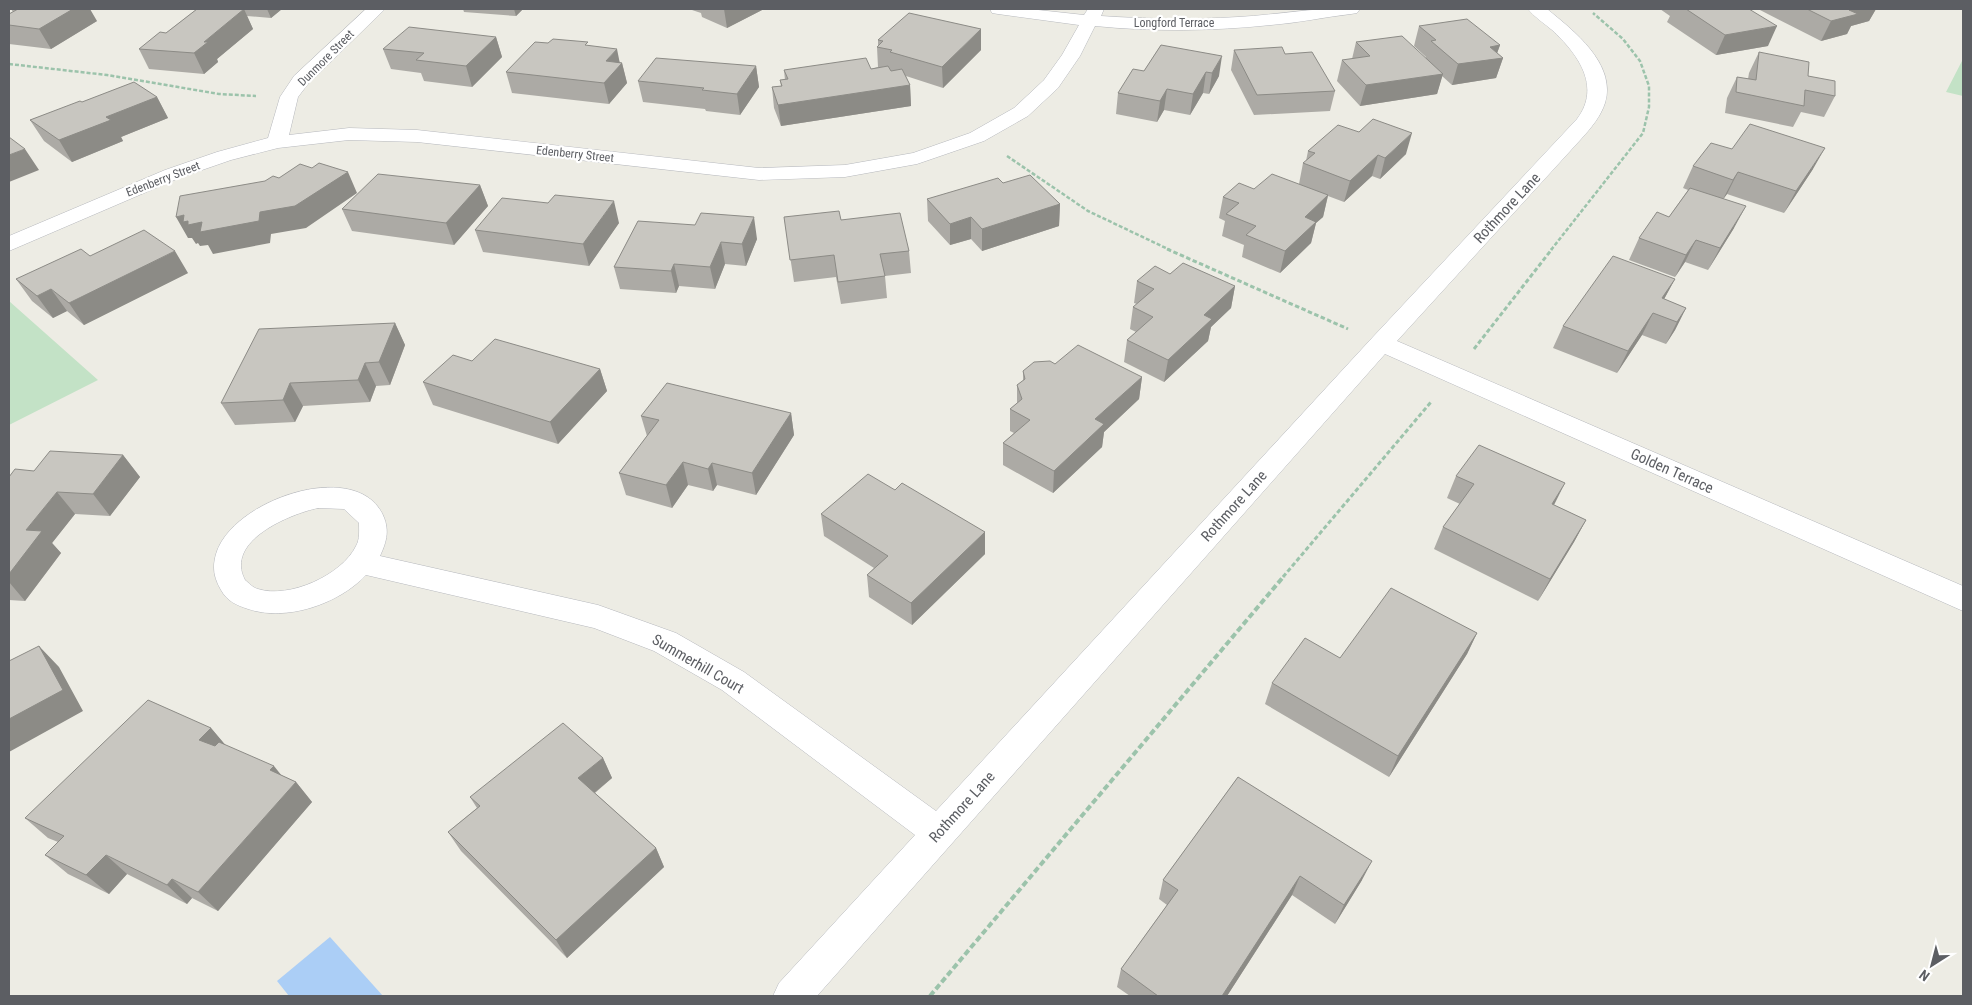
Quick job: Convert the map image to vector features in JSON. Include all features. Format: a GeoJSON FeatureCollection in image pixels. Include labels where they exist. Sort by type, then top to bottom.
{"type":"FeatureCollection","features":[{"type":"Feature","properties":{"kind":"street","name":"Dunmore Street"},"geometry":{"type":"LineString","coordinates":[[277,142],[289,97],[301,80],[376,9]]}},
{"type":"Feature","properties":{"kind":"street","name":"Longford Terrace"},"geometry":{"type":"LineString","coordinates":[[998,9],[1094,14],[1157,24],[1272,20],[1351,9]]}},
{"type":"Feature","properties":{"kind":"street","name":"Rothmore Lane"},"geometry":{"type":"LineString","coordinates":[[792,996],[1381,343],[1565,145],[1589,116],[1597,97],[1596,80],[1585,54],[1537,9]]}},
{"type":"Feature","properties":{"kind":"street","name":"Edenberry Street"},"geometry":{"type":"LineString","coordinates":[[9,244],[172,174],[224,156],[277,142],[349,134],[417,136],[759,174],[845,171],[917,158],[977,136],[1021,112],[1051,84],[1071,56],[1094,14]]}},
{"type":"Feature","properties":{"kind":"street","name":"Golden Terrace"},"geometry":{"type":"LineString","coordinates":[[1381,343],[1963,599]]}},
{"type":"Feature","properties":{"kind":"street"},"geometry":{"type":"LineString","coordinates":[[318,498],[340,498],[358,504],[370,514],[375,529],[372,546],[361,563],[344,579],[321,592],[296,600],[271,602],[250,599],[235,590],[227,575],[228,559],[236,542],[251,526],[272,512],[295,502],[318,498]]}},
{"type":"Feature","properties":{"kind":"street","name":"Summerhill Court"},"geometry":{"type":"LineString","coordinates":[[361,563],[598,617],[665,642],[733,681],[939,833]]}},
{"type":"Feature","properties":{"kind":"path"},"geometry":{"type":"LineString","coordinates":[[930,996],[1454,375],[1642,133],[1650,98],[1646,72],[1634,52],[1617,32],[1588,9]]}},
{"type":"Feature","properties":{"kind":"path"},"geometry":{"type":"LineString","coordinates":[[9,64],[107,75],[219,94],[289,97]]}},
{"type":"Feature","properties":{"kind":"path"},"geometry":{"type":"LineString","coordinates":[[977,136],[1088,211],[1190,260],[1381,343]]}},
{"type":"Feature","properties":{"kind":"green space"},"geometry":{"type":"Polygon","coordinates":[[[1963,59],[1963,96],[1946,92],[1963,59]]]}},
{"type":"Feature","properties":{"kind":"green space"},"geometry":{"type":"Polygon","coordinates":[[[9,301],[98,380],[9,425],[9,301]]]}},
{"type":"Feature","properties":{"kind":"water"},"geometry":{"type":"Polygon","coordinates":[[[330,937],[383,996],[289,996],[277,981],[330,937]]]}},
{"type":"Feature","properties":{"kind":"building"},"geometry":{"type":"Polygon","coordinates":[[[18,9],[73,9],[39,29],[9,25],[9,14],[18,9]]]}},
{"type":"Feature","properties":{"kind":"building"},"geometry":{"type":"Polygon","coordinates":[[[197,9],[244,9],[204,42],[208,42],[194,53],[139,49],[160,32],[166,33],[197,9]]]}},
{"type":"Feature","properties":{"kind":"building"},"geometry":{"type":"Polygon","coordinates":[[[1686,9],[1749,9],[1777,26],[1725,35],[1686,9]]]}},
{"type":"Feature","properties":{"kind":"building"},"geometry":{"type":"Polygon","coordinates":[[[1807,9],[1853,9],[1849,10],[1858,14],[1831,21],[1807,9]]]}},
{"type":"Feature","properties":{"kind":"building"},"geometry":{"type":"Polygon","coordinates":[[[909,13],[981,29],[942,67],[890,52],[892,50],[877,47],[883,41],[878,40],[909,13]]]}},
{"type":"Feature","properties":{"kind":"building"},"geometry":{"type":"Polygon","coordinates":[[[1467,19],[1500,45],[1490,47],[1503,58],[1458,64],[1431,41],[1436,40],[1419,26],[1467,19]]]}},
{"type":"Feature","properties":{"kind":"building"},"geometry":{"type":"Polygon","coordinates":[[[409,27],[496,37],[466,66],[416,60],[424,53],[383,49],[409,27]]]}},
{"type":"Feature","properties":{"kind":"building"},"geometry":{"type":"Polygon","coordinates":[[[1402,36],[1443,74],[1366,85],[1342,60],[1370,56],[1356,42],[1402,36]]]}},
{"type":"Feature","properties":{"kind":"building"},"geometry":{"type":"Polygon","coordinates":[[[553,39],[588,42],[585,45],[617,49],[606,61],[622,63],[604,83],[506,72],[535,42],[548,43],[553,39]]]}},
{"type":"Feature","properties":{"kind":"building"},"geometry":{"type":"Polygon","coordinates":[[[1161,45],[1222,56],[1212,73],[1206,72],[1193,94],[1167,89],[1160,101],[1118,93],[1133,69],[1144,71],[1161,45]]]}},
{"type":"Feature","properties":{"kind":"building"},"geometry":{"type":"Polygon","coordinates":[[[1282,47],[1285,54],[1312,52],[1335,91],[1257,95],[1234,50],[1282,47]]]}},
{"type":"Feature","properties":{"kind":"building"},"geometry":{"type":"Polygon","coordinates":[[[1759,52],[1809,62],[1808,76],[1835,81],[1835,96],[1805,90],[1804,106],[1736,92],[1737,77],[1756,80],[1759,52]]]}},
{"type":"Feature","properties":{"kind":"building"},"geometry":{"type":"Polygon","coordinates":[[[656,58],[756,66],[737,94],[702,90],[704,88],[638,81],[656,58]]]}},
{"type":"Feature","properties":{"kind":"building"},"geometry":{"type":"Polygon","coordinates":[[[866,58],[871,69],[888,66],[891,71],[902,69],[910,85],[778,105],[772,87],[782,86],[780,80],[788,79],[784,70],[866,58]]]}},
{"type":"Feature","properties":{"kind":"building"},"geometry":{"type":"Polygon","coordinates":[[[134,82],[157,97],[106,117],[111,120],[59,140],[30,120],[80,101],[82,102],[134,82]]]}},
{"type":"Feature","properties":{"kind":"building"},"geometry":{"type":"Polygon","coordinates":[[[1373,119],[1412,133],[1385,158],[1378,155],[1350,181],[1303,163],[1315,153],[1308,151],[1338,125],[1359,132],[1373,119]]]}},
{"type":"Feature","properties":{"kind":"building"},"geometry":{"type":"Polygon","coordinates":[[[1750,124],[1825,148],[1796,191],[1738,172],[1733,180],[1693,166],[1711,143],[1732,149],[1750,124]]]}},
{"type":"Feature","properties":{"kind":"building"},"geometry":{"type":"Polygon","coordinates":[[[9,137],[25,149],[9,155],[9,137]]]}},
{"type":"Feature","properties":{"kind":"building"},"geometry":{"type":"Polygon","coordinates":[[[319,163],[348,172],[295,206],[260,212],[259,221],[200,232],[202,222],[188,225],[188,221],[183,222],[184,215],[176,217],[180,196],[265,181],[273,176],[279,178],[300,164],[312,168],[319,163]]]}},
{"type":"Feature","properties":{"kind":"building"},"geometry":{"type":"Polygon","coordinates":[[[378,174],[480,185],[446,223],[342,209],[378,174]]]}},
{"type":"Feature","properties":{"kind":"building"},"geometry":{"type":"Polygon","coordinates":[[[1272,174],[1328,195],[1305,217],[1316,222],[1285,251],[1246,235],[1256,226],[1226,214],[1239,203],[1223,197],[1239,183],[1254,189],[1272,174]]]}},
{"type":"Feature","properties":{"kind":"building"},"geometry":{"type":"Polygon","coordinates":[[[1030,175],[1060,204],[982,229],[971,217],[950,224],[927,199],[998,178],[1003,183],[1030,175]]]}},
{"type":"Feature","properties":{"kind":"building"},"geometry":{"type":"Polygon","coordinates":[[[1690,188],[1746,206],[1720,248],[1696,240],[1686,255],[1639,238],[1657,212],[1669,217],[1690,188]]]}},
{"type":"Feature","properties":{"kind":"building"},"geometry":{"type":"Polygon","coordinates":[[[555,195],[614,201],[583,244],[475,230],[502,198],[548,203],[555,195]]]}},
{"type":"Feature","properties":{"kind":"building"},"geometry":{"type":"Polygon","coordinates":[[[839,211],[841,220],[900,213],[909,251],[880,254],[885,276],[838,282],[834,255],[790,260],[784,217],[839,211]]]}},
{"type":"Feature","properties":{"kind":"building"},"geometry":{"type":"Polygon","coordinates":[[[701,213],[754,217],[742,244],[721,242],[710,267],[674,264],[671,271],[614,267],[638,221],[695,225],[701,213]]]}},
{"type":"Feature","properties":{"kind":"building"},"geometry":{"type":"Polygon","coordinates":[[[144,230],[175,251],[69,303],[51,289],[37,296],[16,279],[81,249],[90,256],[144,230]]]}},
{"type":"Feature","properties":{"kind":"building"},"geometry":{"type":"Polygon","coordinates":[[[1613,256],[1675,279],[1662,298],[1686,308],[1677,322],[1653,313],[1628,351],[1563,326],[1613,256]]]}},
{"type":"Feature","properties":{"kind":"building"},"geometry":{"type":"Polygon","coordinates":[[[1183,263],[1235,286],[1204,315],[1212,319],[1168,360],[1127,340],[1153,317],[1133,307],[1154,289],[1137,281],[1155,266],[1170,274],[1183,263]]]}},
{"type":"Feature","properties":{"kind":"building"},"geometry":{"type":"Polygon","coordinates":[[[395,323],[379,362],[365,363],[358,380],[290,383],[283,400],[221,403],[259,329],[395,323]]]}},
{"type":"Feature","properties":{"kind":"building"},"geometry":{"type":"Polygon","coordinates":[[[495,339],[600,369],[550,422],[423,382],[453,355],[472,361],[495,339]]]}},
{"type":"Feature","properties":{"kind":"building"},"geometry":{"type":"Polygon","coordinates":[[[1078,345],[1142,377],[1095,419],[1104,424],[1054,471],[1003,443],[1030,420],[1010,409],[1022,399],[1017,385],[1025,379],[1023,371],[1034,362],[1050,361],[1055,364],[1078,345]]]}},
{"type":"Feature","properties":{"kind":"building"},"geometry":{"type":"Polygon","coordinates":[[[667,383],[791,413],[752,473],[712,463],[708,469],[683,462],[666,485],[619,473],[659,420],[641,416],[667,383]]]}},
{"type":"Feature","properties":{"kind":"building"},"geometry":{"type":"Polygon","coordinates":[[[1479,445],[1565,483],[1552,504],[1586,520],[1550,579],[1443,527],[1474,484],[1456,476],[1479,445]]]}},
{"type":"Feature","properties":{"kind":"building"},"geometry":{"type":"Polygon","coordinates":[[[50,451],[123,455],[93,494],[57,492],[26,530],[42,531],[9,574],[9,477],[15,469],[34,471],[50,451]]]}},
{"type":"Feature","properties":{"kind":"building"},"geometry":{"type":"Polygon","coordinates":[[[868,474],[895,490],[902,483],[985,532],[911,603],[867,575],[888,556],[821,514],[868,474]]]}},
{"type":"Feature","properties":{"kind":"building"},"geometry":{"type":"Polygon","coordinates":[[[1391,588],[1477,633],[1398,756],[1272,683],[1305,638],[1340,658],[1391,588]]]}},
{"type":"Feature","properties":{"kind":"building"},"geometry":{"type":"Polygon","coordinates":[[[39,646],[63,690],[9,719],[9,661],[39,646]]]}},
{"type":"Feature","properties":{"kind":"building"},"geometry":{"type":"Polygon","coordinates":[[[148,700],[211,728],[199,740],[215,746],[219,742],[274,766],[270,770],[296,782],[198,892],[172,879],[167,885],[106,855],[86,875],[45,855],[64,836],[25,818],[148,700]]]}},
{"type":"Feature","properties":{"kind":"building"},"geometry":{"type":"Polygon","coordinates":[[[563,723],[603,758],[578,778],[656,848],[556,940],[448,832],[480,806],[470,797],[563,723]]]}},
{"type":"Feature","properties":{"kind":"building"},"geometry":{"type":"Polygon","coordinates":[[[1238,777],[1372,861],[1344,905],[1300,876],[1222,996],[1158,996],[1121,969],[1178,890],[1163,880],[1238,777]]]}}]}
